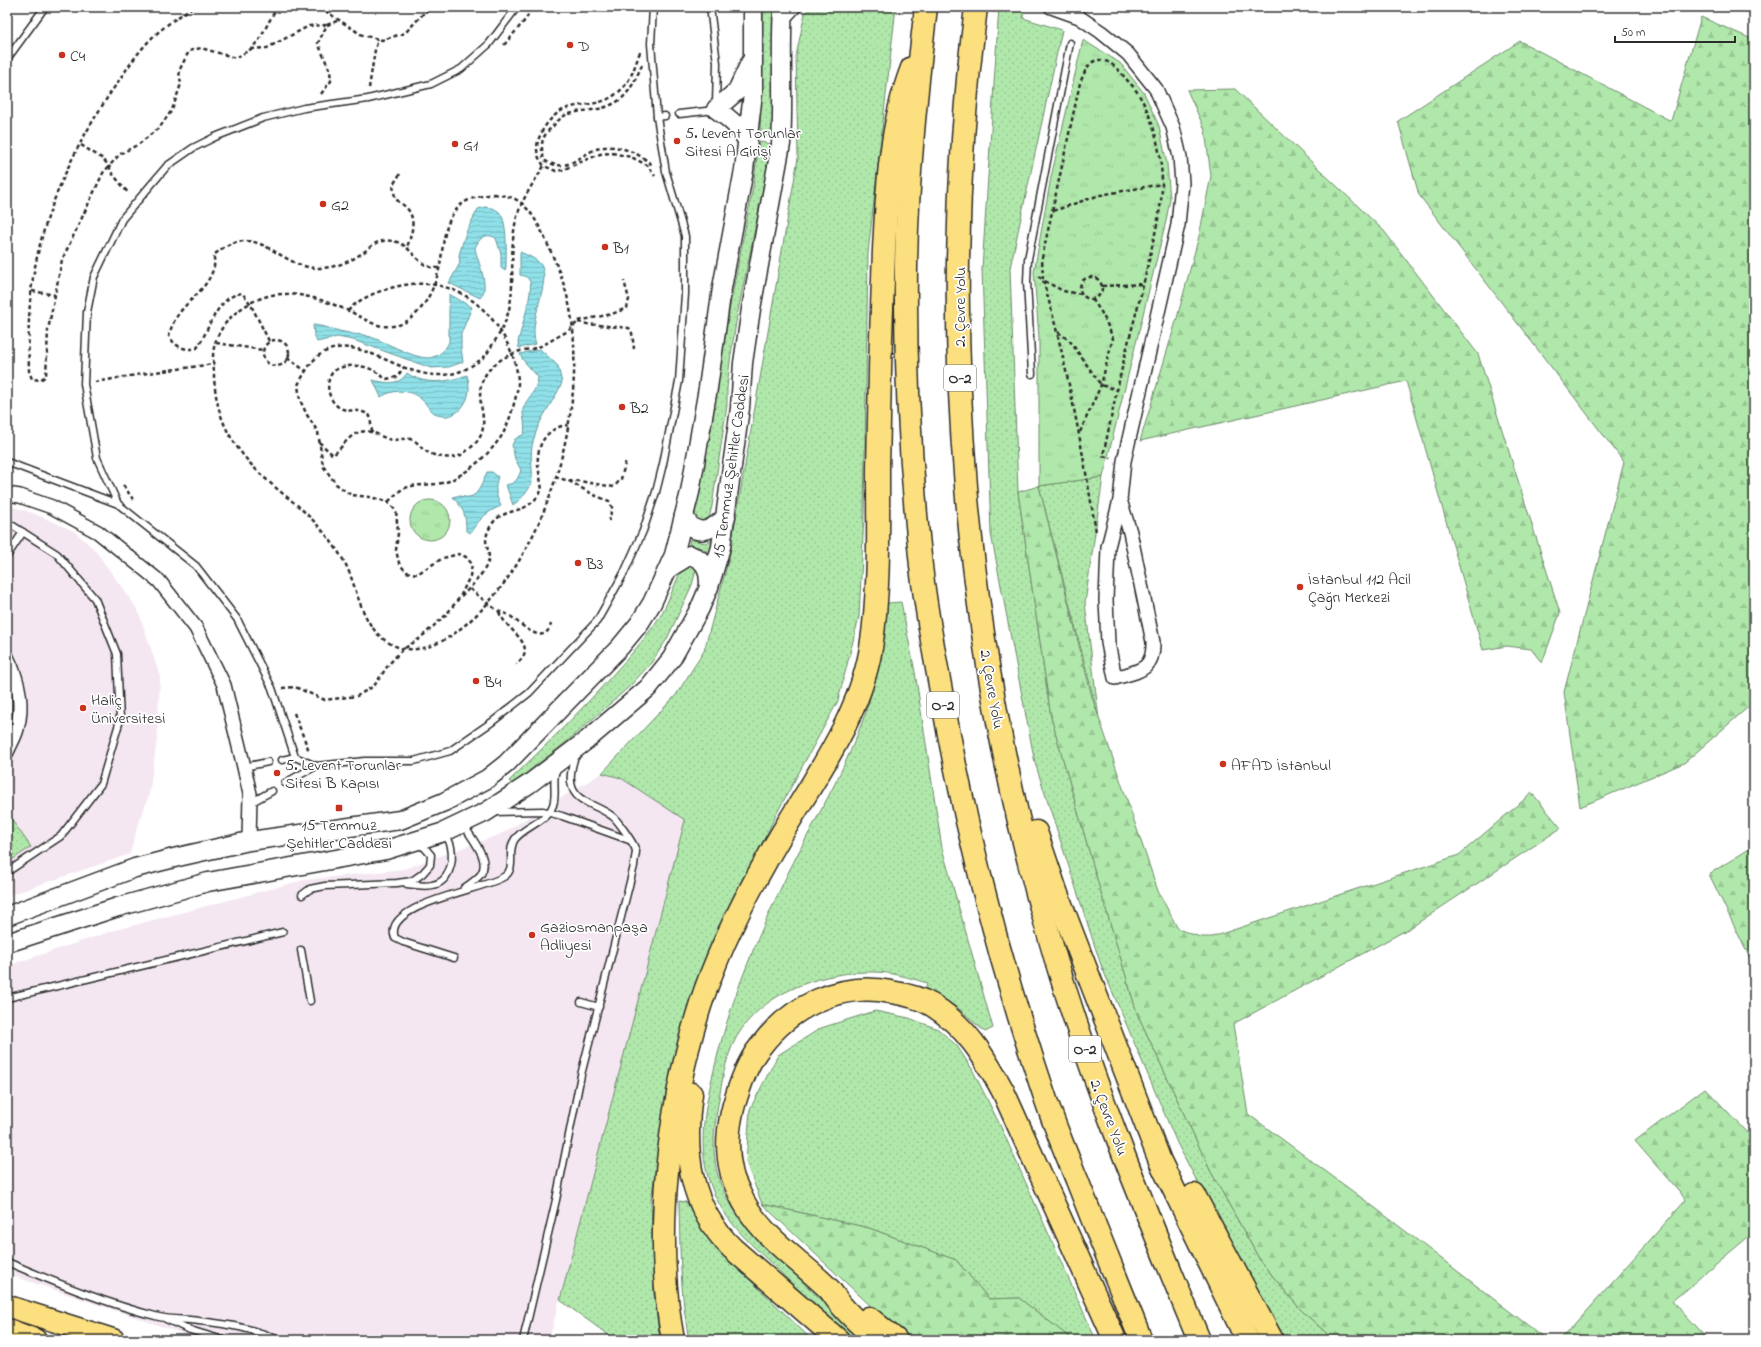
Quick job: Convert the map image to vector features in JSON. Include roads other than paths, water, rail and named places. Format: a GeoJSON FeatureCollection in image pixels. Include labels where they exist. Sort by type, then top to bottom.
{"type":"FeatureCollection","features":[{"type":"Feature","properties":{"kind":"highway","name":"O-2"},"geometry":{"type":"LineString","coordinates":[[926,7],[914,125],[906,265],[907,355],[914,492],[920,559],[930,632],[954,768],[968,832],[1007,976],[1045,1099],[1141,1340]]}},
{"type":"Feature","properties":{"kind":"highway","name":"2. Çevre Yolu"},"geometry":{"type":"LineString","coordinates":[[976,7],[962,164],[958,301],[960,376],[967,501],[977,594],[1003,747],[1037,892],[1063,983],[1115,1133],[1199,1340]]}},
{"type":"Feature","properties":{"kind":"highway"},"geometry":{"type":"LineString","coordinates":[[673,1340],[666,1291],[664,1249],[666,1186],[674,1115],[693,1030],[701,1003],[718,961],[765,862],[842,730],[858,696],[864,680],[871,648],[876,599],[879,387],[889,176],[901,95],[922,42]]}},
{"type":"Feature","properties":{"kind":"highway"},"geometry":{"type":"LineString","coordinates":[[1003,747],[1019,783],[1059,901],[1160,1161],[1247,1340]]}},
{"type":"Feature","properties":{"kind":"highway"},"geometry":{"type":"LineString","coordinates":[[718,961],[694,1077],[690,1104],[688,1149],[692,1180],[709,1220],[724,1241],[838,1340]]}},
{"type":"Feature","properties":{"kind":"highway"},"geometry":{"type":"LineString","coordinates":[[896,1340],[843,1298],[829,1290],[786,1253],[766,1233],[750,1212],[740,1194],[730,1170],[728,1152],[731,1113],[742,1081],[759,1048],[782,1021],[803,1008],[829,996],[851,990],[886,991],[903,994],[930,1004],[963,1030],[979,1050],[1003,1091],[1114,1340]]}},
{"type":"Feature","properties":{"kind":"highway"},"geometry":{"type":"LineString","coordinates":[[1133,1092],[1176,1162],[1272,1340]]}},
{"type":"Feature","properties":{"kind":"highway"},"geometry":{"type":"LineString","coordinates":[[829,1290],[840,1304],[877,1340]]}},
{"type":"Feature","properties":{"kind":"main road","name":"15 Temmuz Şehitler Caddesi"},"geometry":{"type":"LineString","coordinates":[[7,916],[135,868],[249,841],[400,820],[444,802],[487,779],[506,764],[620,647],[639,624],[652,603],[676,550],[690,492],[708,388],[722,288],[748,142],[752,101],[753,7]]}},
{"type":"Feature","properties":{"kind":"main road","name":"15 Temmuz Şehitler Caddesi"},"geometry":{"type":"LineString","coordinates":[[7,943],[118,907],[208,882],[386,850],[444,832],[486,812],[529,784],[587,740],[627,707],[660,675],[680,644],[709,587],[721,547],[726,517],[750,317],[781,144],[787,11]]}},
{"type":"Feature","properties":{"kind":"main road"},"geometry":{"type":"LineString","coordinates":[[748,142],[741,129],[733,121],[716,109],[737,91],[746,75],[753,55]]}},
{"type":"Feature","properties":{"kind":"main road"},"geometry":{"type":"LineString","coordinates":[[684,516],[687,523],[698,531],[706,531],[717,526],[726,517]]}},
{"type":"Feature","properties":{"kind":"main road"},"geometry":{"type":"LineString","coordinates":[[669,568],[690,555],[699,558],[705,565],[709,574],[709,587]]}},
{"type":"Feature","properties":{"kind":"main road"},"geometry":{"type":"LineString","coordinates":[[7,1306],[114,1340]]}},
{"type":"Feature","properties":{"kind":"main road"},"geometry":{"type":"LineString","coordinates":[[7,1329],[36,1340]]}},
{"type":"Feature","properties":{"kind":"street"},"geometry":{"type":"LineString","coordinates":[[1051,7],[1079,17],[1101,32],[1128,54],[1156,89],[1173,127],[1180,156],[1182,183],[1178,225],[1124,462],[1120,500],[1108,547],[1106,600],[1108,643],[1115,678],[1142,670],[1149,665],[1153,654],[1153,642],[1130,532],[1120,500]]}},
{"type":"Feature","properties":{"kind":"street"},"geometry":{"type":"LineString","coordinates":[[7,494],[20,496],[52,507],[98,532],[159,581],[196,628],[224,685],[250,794],[249,841]]}},
{"type":"Feature","properties":{"kind":"street"},"geometry":{"type":"LineString","coordinates":[[7,657],[16,674],[21,702],[17,729],[7,752]]}},
{"type":"Feature","properties":{"kind":"lane"},"geometry":{"type":"LineString","coordinates":[[7,59],[45,7]]}},
{"type":"Feature","properties":{"kind":"lane"},"geometry":{"type":"LineString","coordinates":[[118,504],[97,458],[84,384],[87,312],[94,277],[122,219],[167,166],[193,148],[215,137],[263,118],[304,108],[368,98],[431,84],[461,68],[489,44],[517,7]]}},
{"type":"Feature","properties":{"kind":"lane"},"geometry":{"type":"LineString","coordinates":[[285,783],[316,766],[365,761],[414,762],[450,751],[492,722],[529,693],[597,621],[624,573],[643,530],[663,464],[679,382],[685,294],[685,236],[668,179],[658,117],[649,44],[653,7]]}},
{"type":"Feature","properties":{"kind":"lane"},"geometry":{"type":"LineString","coordinates":[[679,114],[716,109],[717,63],[710,7]]}},
{"type":"Feature","properties":{"kind":"lane"},"geometry":{"type":"LineString","coordinates":[[1032,374],[1028,259],[1070,43]]}},
{"type":"Feature","properties":{"kind":"lane"},"geometry":{"type":"LineString","coordinates":[[658,117],[665,116]]}},
{"type":"Feature","properties":{"kind":"lane"},"geometry":{"type":"LineString","coordinates":[[7,462],[118,504],[196,566],[238,619],[272,688],[295,757]]}},
{"type":"Feature","properties":{"kind":"lane"},"geometry":{"type":"LineString","coordinates":[[7,522],[57,554],[95,599],[117,654],[120,720],[101,784],[61,836],[7,872]]}},
{"type":"Feature","properties":{"kind":"lane"},"geometry":{"type":"LineString","coordinates":[[7,556],[23,532]]}},
{"type":"Feature","properties":{"kind":"lane"},"geometry":{"type":"LineString","coordinates":[[523,1340],[556,1200],[581,1075],[634,866],[636,850],[621,825],[612,816],[583,801],[574,792],[570,782],[573,761],[587,740]]}},
{"type":"Feature","properties":{"kind":"lane"},"geometry":{"type":"LineString","coordinates":[[282,760],[295,757],[316,766]]}},
{"type":"Feature","properties":{"kind":"lane"},"geometry":{"type":"LineString","coordinates":[[244,767],[268,762]]}},
{"type":"Feature","properties":{"kind":"lane"},"geometry":{"type":"LineString","coordinates":[[454,958],[402,942],[395,938],[393,932],[395,924],[405,913],[461,890],[506,875],[511,869],[510,847],[515,838],[549,813],[554,804],[554,774],[558,762]]}},
{"type":"Feature","properties":{"kind":"lane"},"geometry":{"type":"LineString","coordinates":[[250,803],[272,791]]}},
{"type":"Feature","properties":{"kind":"lane"},"geometry":{"type":"LineString","coordinates":[[486,812],[543,811],[562,816],[630,840]]}},
{"type":"Feature","properties":{"kind":"lane"},"geometry":{"type":"LineString","coordinates":[[461,890],[480,875],[485,867],[482,853],[462,823]]}},
{"type":"Feature","properties":{"kind":"lane"},"geometry":{"type":"LineString","coordinates":[[397,883],[433,885],[441,882],[447,875],[452,861],[451,846],[444,832]]}},
{"type":"Feature","properties":{"kind":"lane"},"geometry":{"type":"LineString","coordinates":[[302,895],[310,889],[325,886],[412,881],[422,874],[430,865],[431,856],[424,848],[415,842]]}},
{"type":"Feature","properties":{"kind":"lane"},"geometry":{"type":"LineString","coordinates":[[7,998],[283,932]]}},
{"type":"Feature","properties":{"kind":"lane"},"geometry":{"type":"LineString","coordinates":[[301,950],[310,1002]]}},
{"type":"Feature","properties":{"kind":"lane"},"geometry":{"type":"LineString","coordinates":[[581,1002],[599,1007]]}},
{"type":"Feature","properties":{"kind":"lane"},"geometry":{"type":"LineString","coordinates":[[7,1262],[62,1286],[98,1299],[161,1317],[190,1330],[223,1340]]}},
{"type":"Feature","properties":{"kind":"lane"},"geometry":{"type":"LineString","coordinates":[[161,1317],[242,1327],[262,1332],[278,1340]]}},
{"type":"Feature","properties":{"kind":"water"},"geometry":{"type":"Polygon","coordinates":[[[485,207],[497,210],[503,218],[506,239],[506,267],[505,271],[501,268],[501,254],[496,238],[492,236],[483,237],[475,248],[484,281],[483,293],[480,298],[449,283],[460,263],[459,255],[466,232],[478,209],[485,207]]]}},
{"type":"Feature","properties":{"kind":"water"},"geometry":{"type":"Polygon","coordinates":[[[520,252],[534,259],[541,265],[544,273],[544,282],[535,324],[534,334],[536,344],[519,348],[518,342],[530,294],[530,282],[525,276],[520,275],[520,252]]]}},
{"type":"Feature","properties":{"kind":"water"},"geometry":{"type":"Polygon","coordinates":[[[449,294],[472,307],[461,334],[463,362],[449,367],[431,368],[353,340],[337,337],[317,342],[314,335],[313,325],[322,326],[371,337],[413,355],[428,358],[432,357],[441,353],[449,342],[449,294]]]}},
{"type":"Feature","properties":{"kind":"water"},"geometry":{"type":"Polygon","coordinates":[[[540,349],[558,366],[562,383],[535,435],[531,456],[532,481],[523,496],[513,505],[506,485],[516,480],[521,470],[515,459],[512,445],[515,439],[524,434],[525,427],[523,409],[536,387],[538,377],[523,360],[520,354],[540,349]]]}},
{"type":"Feature","properties":{"kind":"water"},"geometry":{"type":"Polygon","coordinates":[[[407,373],[421,380],[437,382],[467,375],[469,382],[469,393],[467,399],[456,413],[444,416],[434,413],[420,398],[404,391],[392,392],[381,397],[373,380],[387,383],[396,382],[407,373]]]}},
{"type":"Feature","properties":{"kind":"water"},"geometry":{"type":"Polygon","coordinates":[[[487,472],[492,472],[498,477],[496,492],[501,506],[483,517],[470,533],[466,531],[464,512],[453,497],[469,497],[475,494],[487,472]]]}},
{"type":"Feature","properties":{"kind":"place","name":"D"},"geometry":{"type":"Point","coordinates":[570,45]}},
{"type":"Feature","properties":{"kind":"place","name":"C4"},"geometry":{"type":"Point","coordinates":[62,55]}},
{"type":"Feature","properties":{"kind":"place","name":"5. Levent Torunlar Sitesi A Girişi"},"geometry":{"type":"Point","coordinates":[677,141]}},
{"type":"Feature","properties":{"kind":"place","name":"G1"},"geometry":{"type":"Point","coordinates":[455,144]}},
{"type":"Feature","properties":{"kind":"place","name":"G2"},"geometry":{"type":"Point","coordinates":[323,204]}},
{"type":"Feature","properties":{"kind":"place","name":"B1"},"geometry":{"type":"Point","coordinates":[605,247]}},
{"type":"Feature","properties":{"kind":"place","name":"B2"},"geometry":{"type":"Point","coordinates":[622,407]}},
{"type":"Feature","properties":{"kind":"place","name":"B3"},"geometry":{"type":"Point","coordinates":[578,563]}},
{"type":"Feature","properties":{"kind":"place","name":"İstanbul 112 Acil Çağrı Merkezi"},"geometry":{"type":"Point","coordinates":[1300,587]}},
{"type":"Feature","properties":{"kind":"place","name":"B4"},"geometry":{"type":"Point","coordinates":[476,681]}},
{"type":"Feature","properties":{"kind":"place","name":"Haliç Üniversitesi"},"geometry":{"type":"Point","coordinates":[83,708]}},
{"type":"Feature","properties":{"kind":"place","name":"AFAD İstanbul"},"geometry":{"type":"Point","coordinates":[1223,764]}},
{"type":"Feature","properties":{"kind":"place","name":"5. Levent Torunlar Sitesi B Kapısı"},"geometry":{"type":"Point","coordinates":[277,773]}},
{"type":"Feature","properties":{"kind":"place","name":"15 Temmuz Şehitler Caddesi"},"geometry":{"type":"Point","coordinates":[339,808]}},
{"type":"Feature","properties":{"kind":"place","name":"Gaziosmanpaşa Adliyesi"},"geometry":{"type":"Point","coordinates":[532,935]}}]}
